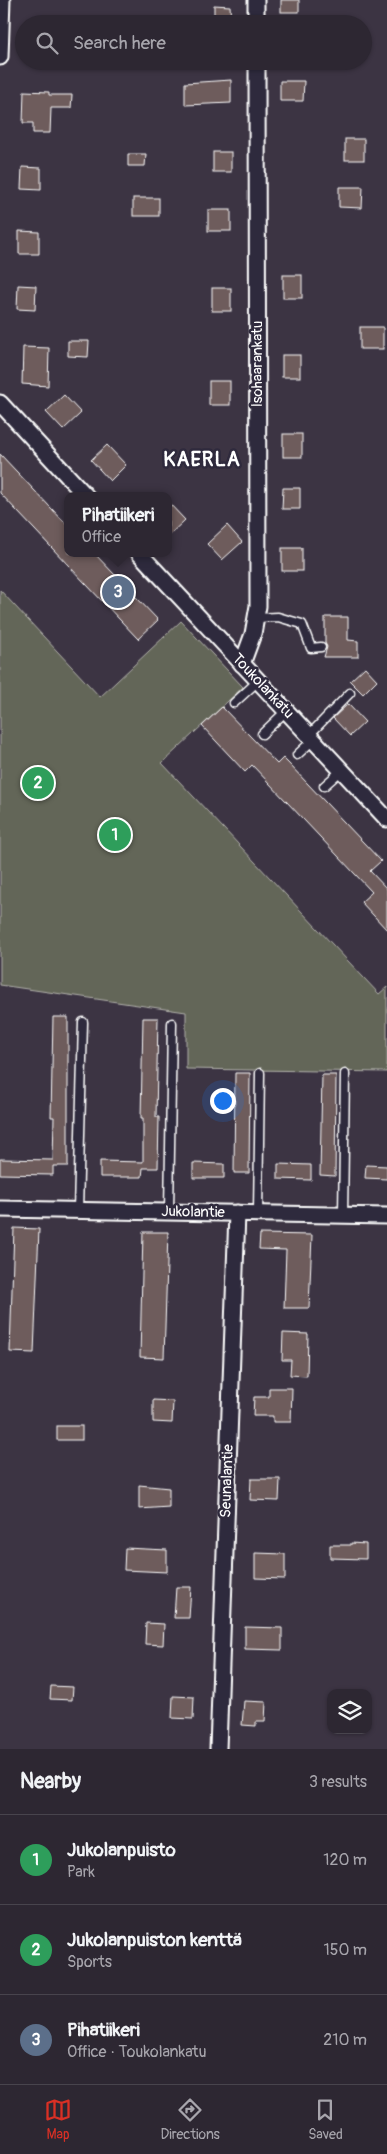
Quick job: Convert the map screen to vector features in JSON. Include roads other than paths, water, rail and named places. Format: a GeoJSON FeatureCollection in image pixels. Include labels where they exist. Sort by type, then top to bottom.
{"type":"FeatureCollection","features":[{"type":"Feature","properties":{"kind":"street"},"geometry":{"type":"LineString","coordinates":[[0,57],[2,0]]}},
{"type":"Feature","properties":{"kind":"street"},"geometry":{"type":"LineString","coordinates":[[256,0],[256,15]]}},
{"type":"Feature","properties":{"kind":"street","name":"Isohaarankatu"},"geometry":{"type":"LineString","coordinates":[[242,664],[258,606],[257,70]]}},
{"type":"Feature","properties":{"kind":"street"},"geometry":{"type":"LineString","coordinates":[[0,403],[82,492]]}},
{"type":"Feature","properties":{"kind":"street","name":"Toukolankatu"},"geometry":{"type":"LineString","coordinates":[[143,557],[387,819]]}},
{"type":"Feature","properties":{"kind":"street","name":"Jukolantie"},"geometry":{"type":"LineString","coordinates":[[0,1209],[387,1216]]}},
{"type":"Feature","properties":{"kind":"street","name":"Seunalantie"},"geometry":{"type":"LineString","coordinates":[[218,1749],[237,1213]]}},
{"type":"Feature","properties":{"kind":"lane"},"geometry":{"type":"LineString","coordinates":[[256,618],[278,617],[302,624],[311,648],[321,647]]}},
{"type":"Feature","properties":{"kind":"lane"},"geometry":{"type":"LineString","coordinates":[[234,703],[258,681]]}},
{"type":"Feature","properties":{"kind":"lane"},"geometry":{"type":"LineString","coordinates":[[297,755],[350,693]]}},
{"type":"Feature","properties":{"kind":"lane"},"geometry":{"type":"LineString","coordinates":[[262,734],[286,712]]}},
{"type":"Feature","properties":{"kind":"lane"},"geometry":{"type":"LineString","coordinates":[[324,786],[342,770]]}},
{"type":"Feature","properties":{"kind":"lane"},"geometry":{"type":"LineString","coordinates":[[78,1210],[83,1022]]}},
{"type":"Feature","properties":{"kind":"lane"},"geometry":{"type":"LineString","coordinates":[[169,1212],[172,1022]]}},
{"type":"Feature","properties":{"kind":"lane"},"geometry":{"type":"LineString","coordinates":[[258,1213],[260,1072]]}},
{"type":"Feature","properties":{"kind":"lane"},"geometry":{"type":"LineString","coordinates":[[344,1215],[345,1074]]}},
{"type":"Feature","properties":{"kind":"place","name":"Pihatiikeri"},"geometry":{"type":"Point","coordinates":[118,592]}},
{"type":"Feature","properties":{"kind":"place","name":"Jukolanpuiston kenttä"},"geometry":{"type":"Point","coordinates":[38,783]}},
{"type":"Feature","properties":{"kind":"place","name":"Jukolanpuisto"},"geometry":{"type":"Point","coordinates":[115,835]}},
{"type":"Feature","properties":{"kind":"district","name":"KAERLA"},"geometry":{"type":"Point","coordinates":[202,459]}}]}
